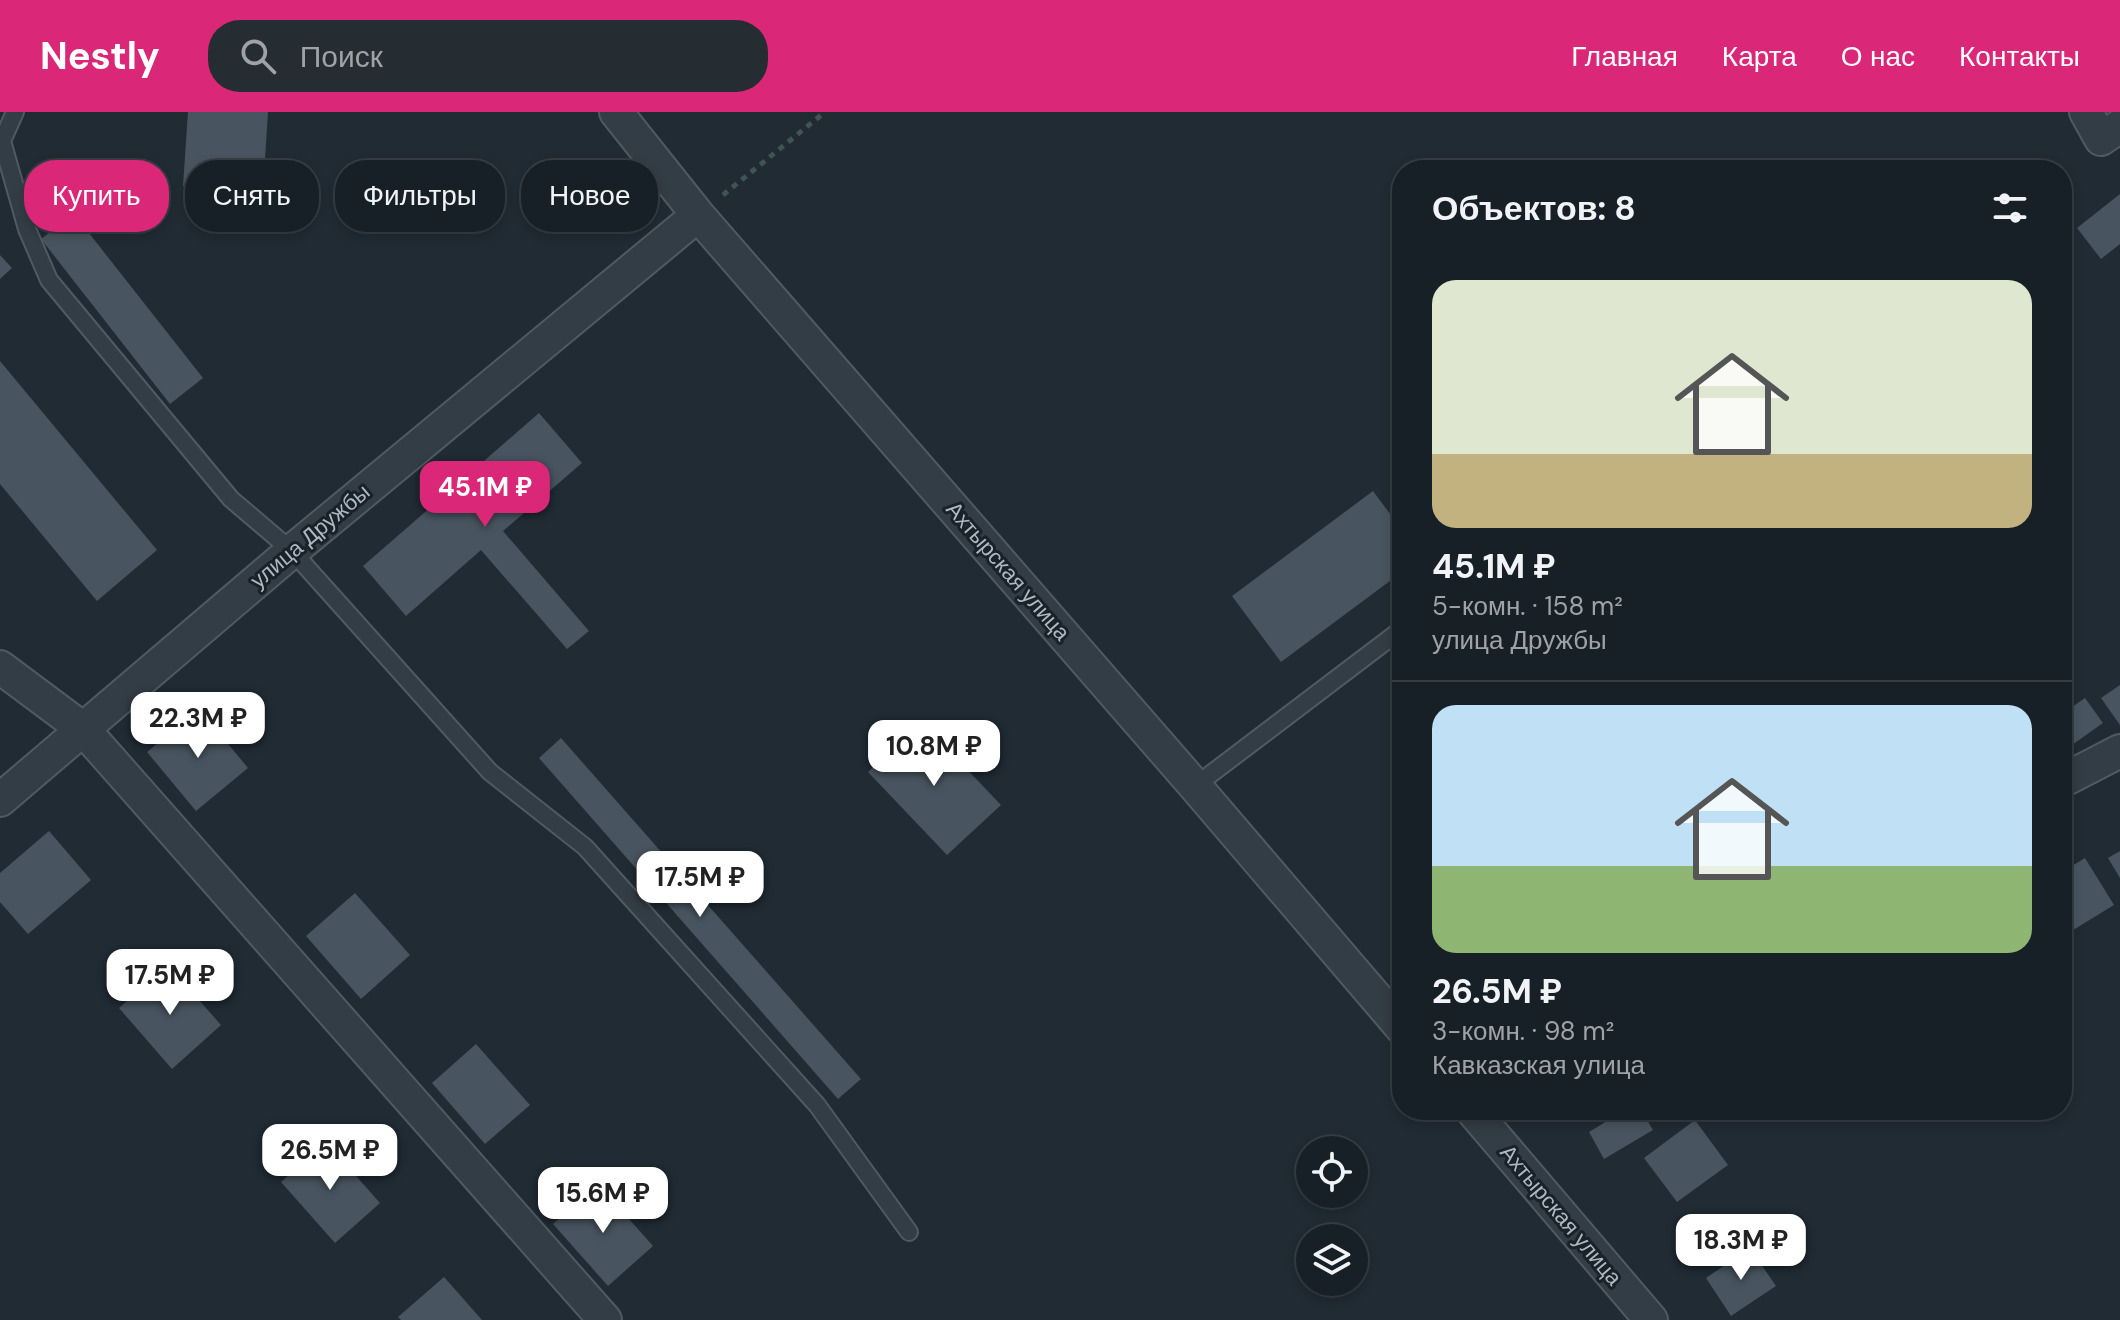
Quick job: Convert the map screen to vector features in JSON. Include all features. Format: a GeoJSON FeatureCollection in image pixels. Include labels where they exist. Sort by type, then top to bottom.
{"type":"FeatureCollection","features":[{"type":"Feature","properties":{"kind":"street","name":"Ахтырская улица"},"geometry":{"type":"LineString","coordinates":[[616,112],[698,215],[1392,1016]]}},
{"type":"Feature","properties":{"kind":"street","name":"улица Дружбы"},"geometry":{"type":"LineString","coordinates":[[0,800],[292,551],[698,215]]}},
{"type":"Feature","properties":{"kind":"street"},"geometry":{"type":"LineString","coordinates":[[0,667],[83,729],[605,1320]]}},
{"type":"Feature","properties":{"kind":"street"},"geometry":{"type":"LineString","coordinates":[[2072,776],[2120,751]]}},
{"type":"Feature","properties":{"kind":"street","name":"Ахтырская улица"},"geometry":{"type":"LineString","coordinates":[[1481,1120],[1651,1320]]}},
{"type":"Feature","properties":{"kind":"lane"},"geometry":{"type":"LineString","coordinates":[[15,112],[2,141],[27,229],[49,280],[231,499],[292,551],[490,772],[585,847],[817,1105],[909,1232]]}},
{"type":"Feature","properties":{"kind":"lane"},"geometry":{"type":"LineString","coordinates":[[1195,786],[1392,637]]}},
{"type":"Feature","properties":{"kind":"path"},"geometry":{"type":"LineString","coordinates":[[698,215],[825,112]]}},
{"type":"Feature","properties":{"kind":"building"},"geometry":{"type":"Polygon","coordinates":[[[188,112],[268,112],[265,160],[185,160],[183,186],[188,112]]]}},
{"type":"Feature","properties":{"kind":"building"},"geometry":{"type":"Polygon","coordinates":[[[2120,194],[2120,244],[2101,259],[2077,228],[2120,194]]]}},
{"type":"Feature","properties":{"kind":"building"},"geometry":{"type":"Polygon","coordinates":[[[50,232],[88,232],[203,378],[170,404],[41,239],[50,232]]]}},
{"type":"Feature","properties":{"kind":"building"},"geometry":{"type":"Polygon","coordinates":[[[0,255],[12,268],[0,279],[0,255]]]}},
{"type":"Feature","properties":{"kind":"building"},"geometry":{"type":"Polygon","coordinates":[[[0,361],[157,550],[97,601],[0,484],[0,361]]]}},
{"type":"Feature","properties":{"kind":"building"},"geometry":{"type":"Polygon","coordinates":[[[539,413],[582,463],[503,531],[589,631],[567,649],[481,550],[406,616],[363,566],[539,413]]]}},
{"type":"Feature","properties":{"kind":"building"},"geometry":{"type":"Polygon","coordinates":[[[1373,491],[1392,517],[1392,579],[1281,662],[1232,596],[1373,491]]]}},
{"type":"Feature","properties":{"kind":"building"},"geometry":{"type":"Polygon","coordinates":[[[2120,685],[2120,725],[2101,698],[2120,685]]]}},
{"type":"Feature","properties":{"kind":"building"},"geometry":{"type":"Polygon","coordinates":[[[2085,698],[2103,723],[2072,745],[2072,707],[2085,698]]]}},
{"type":"Feature","properties":{"kind":"building"},"geometry":{"type":"Polygon","coordinates":[[[199,709],[248,768],[196,811],[147,752],[199,709]]]}},
{"type":"Feature","properties":{"kind":"building"},"geometry":{"type":"Polygon","coordinates":[[[921,721],[1001,805],[947,855],[868,772],[921,721]]]}},
{"type":"Feature","properties":{"kind":"building"},"geometry":{"type":"Polygon","coordinates":[[[561,738],[861,1079],[838,1099],[539,758],[561,738]]]}},
{"type":"Feature","properties":{"kind":"building"},"geometry":{"type":"Polygon","coordinates":[[[49,831],[91,880],[28,934],[0,902],[0,873],[49,831]]]}},
{"type":"Feature","properties":{"kind":"building"},"geometry":{"type":"Polygon","coordinates":[[[2120,851],[2120,878],[2108,858],[2120,851]]]}},
{"type":"Feature","properties":{"kind":"building"},"geometry":{"type":"Polygon","coordinates":[[[2085,858],[2114,905],[2072,931],[2072,866],[2085,858]]]}},
{"type":"Feature","properties":{"kind":"building"},"geometry":{"type":"Polygon","coordinates":[[[355,893],[410,955],[361,999],[306,936],[355,893]]]}},
{"type":"Feature","properties":{"kind":"building"},"geometry":{"type":"Polygon","coordinates":[[[168,965],[221,1025],[172,1069],[119,1008],[168,965]]]}},
{"type":"Feature","properties":{"kind":"building"},"geometry":{"type":"Polygon","coordinates":[[[476,1044],[530,1105],[485,1144],[432,1083],[476,1044]]]}},
{"type":"Feature","properties":{"kind":"building"},"geometry":{"type":"Polygon","coordinates":[[[1609,1120],[1647,1120],[1653,1130],[1604,1159],[1589,1132],[1609,1120]]]}},
{"type":"Feature","properties":{"kind":"building"},"geometry":{"type":"Polygon","coordinates":[[[1695,1120],[1728,1165],[1677,1202],[1644,1158],[1695,1120]]]}},
{"type":"Feature","properties":{"kind":"building"},"geometry":{"type":"Polygon","coordinates":[[[326,1142],[380,1203],[335,1243],[281,1182],[326,1142]]]}},
{"type":"Feature","properties":{"kind":"building"},"geometry":{"type":"Polygon","coordinates":[[[598,1184],[653,1246],[608,1286],[553,1224],[598,1184]]]}},
{"type":"Feature","properties":{"kind":"building"},"geometry":{"type":"Polygon","coordinates":[[[1750,1248],[1776,1286],[1731,1316],[1706,1278],[1750,1248]]]}},
{"type":"Feature","properties":{"kind":"building"},"geometry":{"type":"Polygon","coordinates":[[[444,1277],[482,1320],[401,1320],[398,1317],[444,1277]]]}}]}
